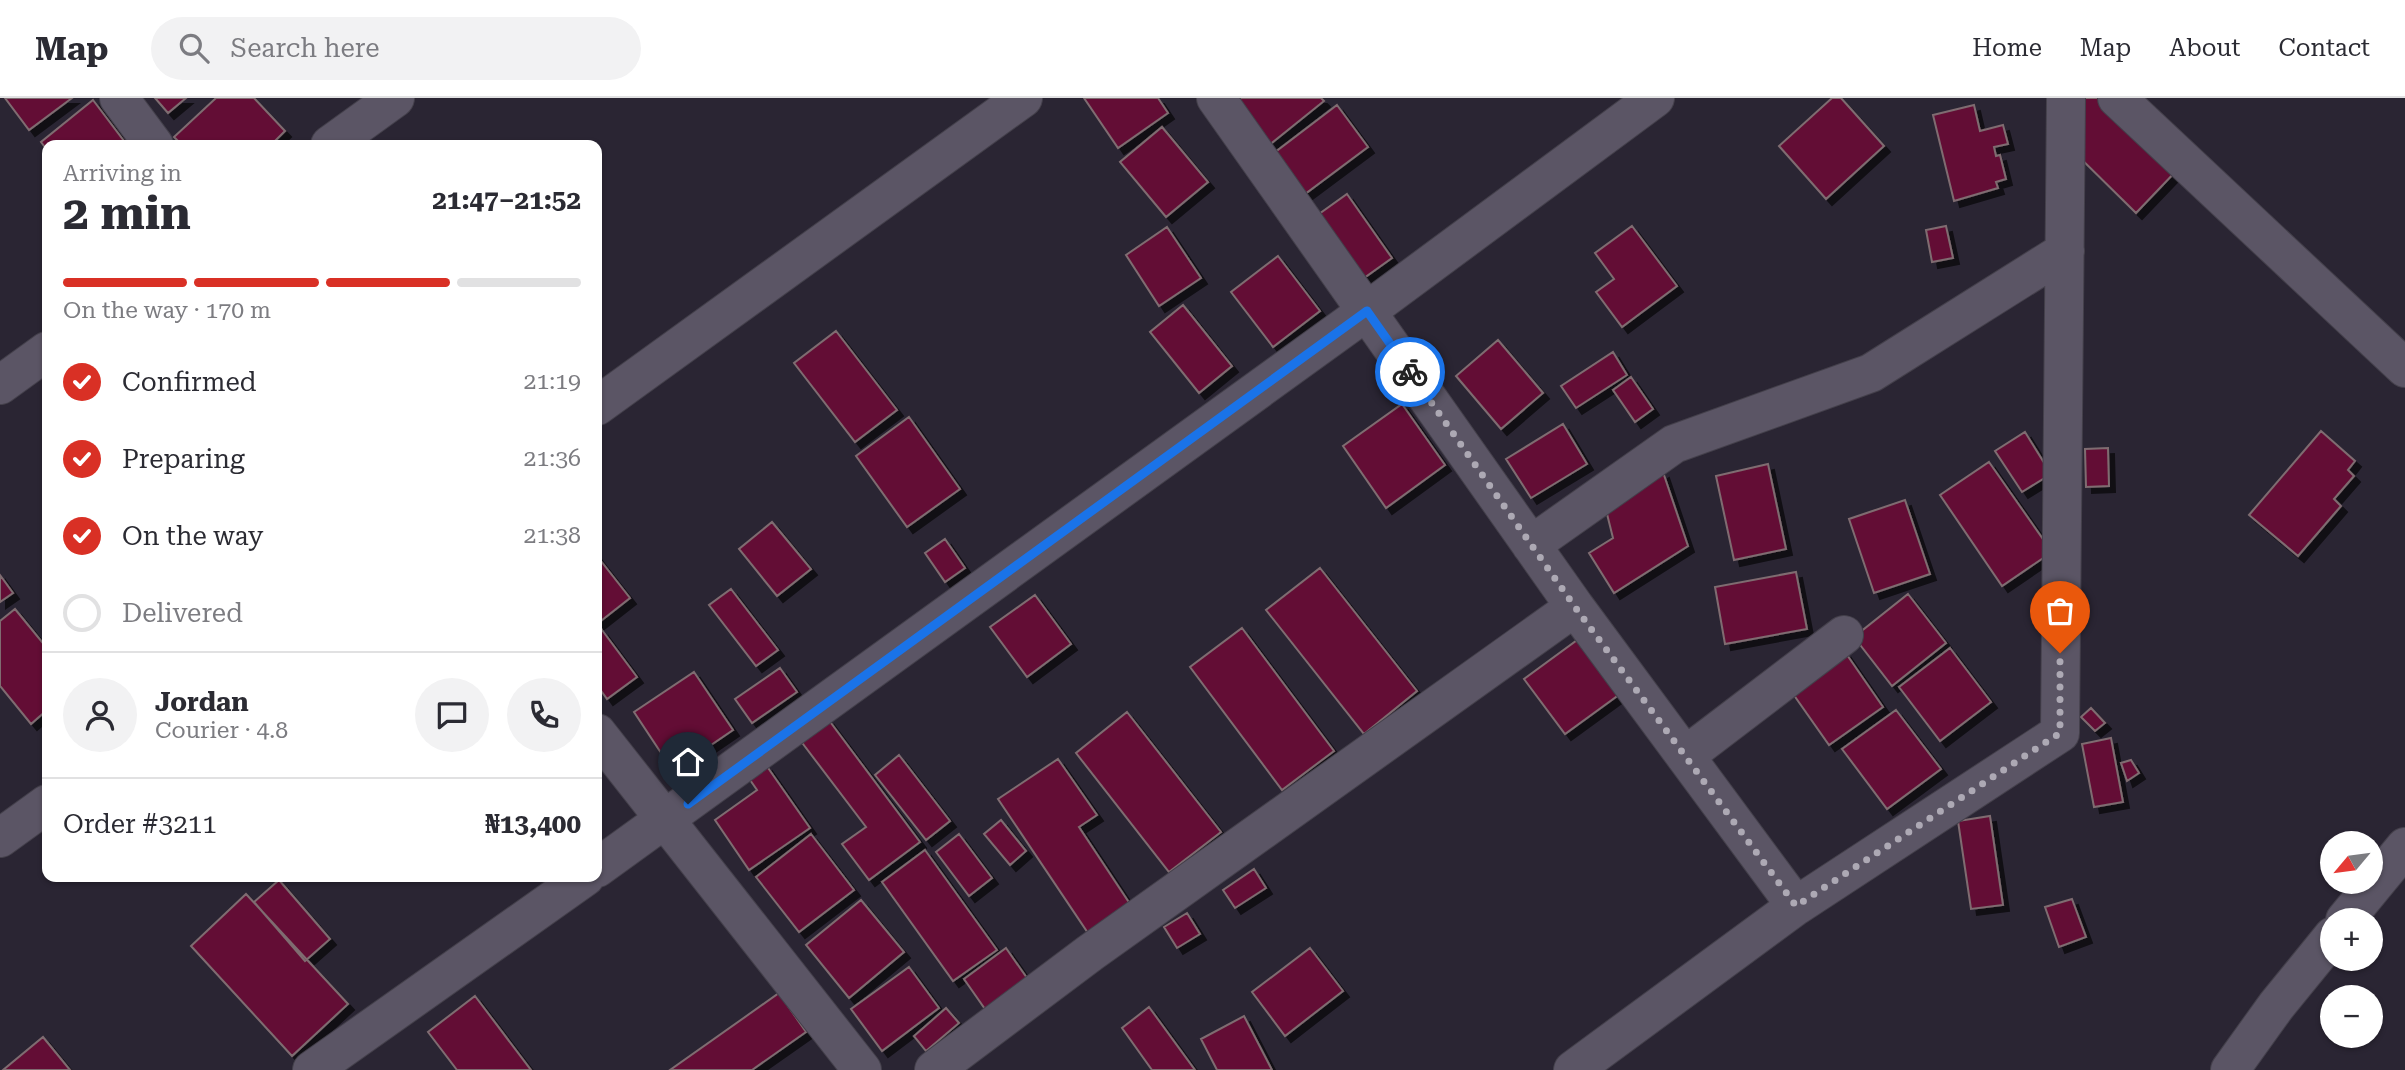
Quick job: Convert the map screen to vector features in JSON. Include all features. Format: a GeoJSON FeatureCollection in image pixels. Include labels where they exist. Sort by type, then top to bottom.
{"type":"FeatureCollection","features":[{"type":"Feature","properties":{"kind":"street"},"geometry":{"type":"LineString","coordinates":[[119,98],[150,140]]}},
{"type":"Feature","properties":{"kind":"street"},"geometry":{"type":"LineString","coordinates":[[337,140],[395,98]]}},
{"type":"Feature","properties":{"kind":"street"},"geometry":{"type":"LineString","coordinates":[[602,402],[1023,98]]}},
{"type":"Feature","properties":{"kind":"street"},"geometry":{"type":"LineString","coordinates":[[1216,98],[1575,607],[1796,906]]}},
{"type":"Feature","properties":{"kind":"street"},"geometry":{"type":"LineString","coordinates":[[602,864],[1367,311],[1655,98]]}},
{"type":"Feature","properties":{"kind":"street"},"geometry":{"type":"LineString","coordinates":[[1573,1070],[1796,906],[2060,733],[2066,98]]}},
{"type":"Feature","properties":{"kind":"street"},"geometry":{"type":"LineString","coordinates":[[2118,98],[2405,368]]}},
{"type":"Feature","properties":{"kind":"street"},"geometry":{"type":"LineString","coordinates":[[1531,545],[1674,444],[1871,373],[2065,251]]}},
{"type":"Feature","properties":{"kind":"street"},"geometry":{"type":"LineString","coordinates":[[0,385],[42,355]]}},
{"type":"Feature","properties":{"kind":"street"},"geometry":{"type":"LineString","coordinates":[[934,1070],[1090,953],[1575,607]]}},
{"type":"Feature","properties":{"kind":"street"},"geometry":{"type":"LineString","coordinates":[[1685,756],[1844,635]]}},
{"type":"Feature","properties":{"kind":"street"},"geometry":{"type":"LineString","coordinates":[[602,739],[862,1070]]}},
{"type":"Feature","properties":{"kind":"street"},"geometry":{"type":"LineString","coordinates":[[0,838],[42,808]]}},
{"type":"Feature","properties":{"kind":"street"},"geometry":{"type":"LineString","coordinates":[[2356,908],[2405,847]]}},
{"type":"Feature","properties":{"kind":"street"},"geometry":{"type":"LineString","coordinates":[[312,1070],[578,882]]}},
{"type":"Feature","properties":{"kind":"street"},"geometry":{"type":"LineString","coordinates":[[2230,1070],[2276,1006],[2320,952]]}},
{"type":"Feature","properties":{"kind":"building"},"geometry":{"type":"Polygon","coordinates":[[[5,98],[72,98],[29,130],[5,98]]]}},
{"type":"Feature","properties":{"kind":"building"},"geometry":{"type":"Polygon","coordinates":[[[155,98],[186,98],[168,113],[155,98]]]}},
{"type":"Feature","properties":{"kind":"building"},"geometry":{"type":"Polygon","coordinates":[[[216,98],[254,98],[285,131],[276,140],[177,140],[174,137],[216,98]]]}},
{"type":"Feature","properties":{"kind":"building"},"geometry":{"type":"Polygon","coordinates":[[[1084,98],[1158,98],[1168,113],[1118,148],[1084,98]]]}},
{"type":"Feature","properties":{"kind":"building"},"geometry":{"type":"Polygon","coordinates":[[[1233,98],[1321,98],[1324,101],[1268,146],[1233,98]]]}},
{"type":"Feature","properties":{"kind":"building"},"geometry":{"type":"Polygon","coordinates":[[[1832,98],[1841,98],[1884,146],[1826,199],[1779,146],[1832,98]]]}},
{"type":"Feature","properties":{"kind":"building"},"geometry":{"type":"Polygon","coordinates":[[[2083,98],[2107,98],[2179,168],[2136,213],[2068,146],[2083,98]]]}},
{"type":"Feature","properties":{"kind":"building"},"geometry":{"type":"Polygon","coordinates":[[[93,100],[123,140],[43,140],[93,100]]]}},
{"type":"Feature","properties":{"kind":"building"},"geometry":{"type":"Polygon","coordinates":[[[1337,105],[1368,147],[1305,194],[1274,153],[1337,105]]]}},
{"type":"Feature","properties":{"kind":"building"},"geometry":{"type":"Polygon","coordinates":[[[1974,105],[1980,131],[2003,125],[2008,144],[1994,147],[1996,156],[2000,155],[2006,179],[1996,182],[1998,188],[1954,201],[1933,115],[1974,105]]]}},
{"type":"Feature","properties":{"kind":"building"},"geometry":{"type":"Polygon","coordinates":[[[1162,127],[1208,182],[1166,217],[1120,162],[1162,127]]]}},
{"type":"Feature","properties":{"kind":"building"},"geometry":{"type":"Polygon","coordinates":[[[1347,194],[1392,258],[1364,278],[1319,214],[1347,194]]]}},
{"type":"Feature","properties":{"kind":"building"},"geometry":{"type":"Polygon","coordinates":[[[1632,226],[1677,286],[1622,327],[1596,292],[1614,279],[1595,253],[1632,226]]]}},
{"type":"Feature","properties":{"kind":"building"},"geometry":{"type":"Polygon","coordinates":[[[1946,226],[1953,258],[1932,262],[1926,230],[1946,226]]]}},
{"type":"Feature","properties":{"kind":"building"},"geometry":{"type":"Polygon","coordinates":[[[1167,227],[1201,278],[1159,306],[1126,255],[1167,227]]]}},
{"type":"Feature","properties":{"kind":"building"},"geometry":{"type":"Polygon","coordinates":[[[1278,256],[1320,311],[1273,347],[1231,292],[1278,256]]]}},
{"type":"Feature","properties":{"kind":"building"},"geometry":{"type":"Polygon","coordinates":[[[1183,305],[1232,366],[1199,393],[1150,332],[1183,305]]]}},
{"type":"Feature","properties":{"kind":"building"},"geometry":{"type":"Polygon","coordinates":[[[836,331],[897,410],[855,442],[794,363],[836,331]]]}},
{"type":"Feature","properties":{"kind":"building"},"geometry":{"type":"Polygon","coordinates":[[[1498,340],[1543,393],[1501,429],[1456,376],[1498,340]]]}},
{"type":"Feature","properties":{"kind":"building"},"geometry":{"type":"Polygon","coordinates":[[[1613,352],[1627,375],[1576,408],[1561,386],[1613,352]]]}},
{"type":"Feature","properties":{"kind":"building"},"geometry":{"type":"Polygon","coordinates":[[[1631,377],[1653,409],[1635,422],[1613,390],[1631,377]]]}},
{"type":"Feature","properties":{"kind":"building"},"geometry":{"type":"Polygon","coordinates":[[[1402,404],[1445,465],[1386,508],[1343,446],[1402,404]]]}},
{"type":"Feature","properties":{"kind":"building"},"geometry":{"type":"Polygon","coordinates":[[[909,417],[960,489],[907,527],[856,456],[909,417]]]}},
{"type":"Feature","properties":{"kind":"building"},"geometry":{"type":"Polygon","coordinates":[[[1563,424],[1587,464],[1531,498],[1506,459],[1563,424]]]}},
{"type":"Feature","properties":{"kind":"building"},"geometry":{"type":"Polygon","coordinates":[[[2321,431],[2355,461],[2348,470],[2354,476],[2334,499],[2341,506],[2298,556],[2249,515],[2321,431]]]}},
{"type":"Feature","properties":{"kind":"building"},"geometry":{"type":"Polygon","coordinates":[[[2025,432],[2051,474],[2022,492],[1995,451],[2025,432]]]}},
{"type":"Feature","properties":{"kind":"building"},"geometry":{"type":"Polygon","coordinates":[[[2108,448],[2109,486],[2086,487],[2085,449],[2108,448]]]}},
{"type":"Feature","properties":{"kind":"building"},"geometry":{"type":"Polygon","coordinates":[[[1989,462],[2052,552],[2002,586],[1940,495],[1989,462]]]}},
{"type":"Feature","properties":{"kind":"building"},"geometry":{"type":"Polygon","coordinates":[[[1768,464],[1786,549],[1734,560],[1716,476],[1768,464]]]}},
{"type":"Feature","properties":{"kind":"building"},"geometry":{"type":"Polygon","coordinates":[[[1663,472],[1688,546],[1614,593],[1589,553],[1613,538],[1606,510],[1663,472]]]}},
{"type":"Feature","properties":{"kind":"building"},"geometry":{"type":"Polygon","coordinates":[[[1905,500],[1930,574],[1874,593],[1849,519],[1905,500]]]}},
{"type":"Feature","properties":{"kind":"building"},"geometry":{"type":"Polygon","coordinates":[[[772,522],[811,569],[777,596],[739,549],[772,522]]]}},
{"type":"Feature","properties":{"kind":"building"},"geometry":{"type":"Polygon","coordinates":[[[945,539],[965,568],[945,582],[925,553],[945,539]]]}},
{"type":"Feature","properties":{"kind":"building"},"geometry":{"type":"Polygon","coordinates":[[[602,562],[630,598],[602,620],[602,562]]]}},
{"type":"Feature","properties":{"kind":"building"},"geometry":{"type":"Polygon","coordinates":[[[1320,568],[1417,691],[1364,734],[1266,610],[1320,568]]]}},
{"type":"Feature","properties":{"kind":"building"},"geometry":{"type":"Polygon","coordinates":[[[1796,572],[1807,629],[1725,644],[1715,587],[1796,572]]]}},
{"type":"Feature","properties":{"kind":"building"},"geometry":{"type":"Polygon","coordinates":[[[0,575],[13,593],[0,602],[0,575]]]}},
{"type":"Feature","properties":{"kind":"building"},"geometry":{"type":"Polygon","coordinates":[[[731,589],[778,650],[756,666],[709,605],[731,589]]]}},
{"type":"Feature","properties":{"kind":"building"},"geometry":{"type":"Polygon","coordinates":[[[1908,594],[1946,643],[1892,686],[1854,637],[1908,594]]]}},
{"type":"Feature","properties":{"kind":"building"},"geometry":{"type":"Polygon","coordinates":[[[1035,595],[1071,644],[1027,677],[990,627],[1035,595]]]}},
{"type":"Feature","properties":{"kind":"building"},"geometry":{"type":"Polygon","coordinates":[[[15,609],[42,642],[42,714],[31,724],[0,686],[0,621],[15,609]]]}},
{"type":"Feature","properties":{"kind":"building"},"geometry":{"type":"Polygon","coordinates":[[[1242,628],[1334,751],[1282,790],[1190,667],[1242,628]]]}},
{"type":"Feature","properties":{"kind":"building"},"geometry":{"type":"Polygon","coordinates":[[[602,630],[637,677],[607,699],[602,692],[602,630]]]}},
{"type":"Feature","properties":{"kind":"building"},"geometry":{"type":"Polygon","coordinates":[[[1580,638],[1620,694],[1565,734],[1524,679],[1580,638]]]}},
{"type":"Feature","properties":{"kind":"building"},"geometry":{"type":"Polygon","coordinates":[[[1950,648],[1991,702],[1940,741],[1899,687],[1950,648]]]}},
{"type":"Feature","properties":{"kind":"building"},"geometry":{"type":"Polygon","coordinates":[[[1845,652],[1883,707],[1829,745],[1791,691],[1845,652]]]}},
{"type":"Feature","properties":{"kind":"building"},"geometry":{"type":"Polygon","coordinates":[[[780,668],[797,692],[752,723],[735,699],[780,668]]]}},
{"type":"Feature","properties":{"kind":"building"},"geometry":{"type":"Polygon","coordinates":[[[694,672],[733,730],[673,771],[634,712],[694,672]]]}},
{"type":"Feature","properties":{"kind":"building"},"geometry":{"type":"Polygon","coordinates":[[[2091,708],[2105,723],[2095,731],[2081,717],[2091,708]]]}},
{"type":"Feature","properties":{"kind":"building"},"geometry":{"type":"Polygon","coordinates":[[[1896,710],[1941,769],[1887,809],[1842,749],[1896,710]]]}},
{"type":"Feature","properties":{"kind":"building"},"geometry":{"type":"Polygon","coordinates":[[[1127,712],[1221,832],[1169,872],[1076,753],[1127,712]]]}},
{"type":"Feature","properties":{"kind":"building"},"geometry":{"type":"Polygon","coordinates":[[[828,719],[920,842],[869,880],[842,844],[866,827],[800,740],[828,719]]]}},
{"type":"Feature","properties":{"kind":"building"},"geometry":{"type":"Polygon","coordinates":[[[2111,738],[2123,802],[2094,807],[2082,744],[2111,738]]]}},
{"type":"Feature","properties":{"kind":"building"},"geometry":{"type":"Polygon","coordinates":[[[899,755],[950,821],[926,840],[875,775],[899,755]]]}},
{"type":"Feature","properties":{"kind":"building"},"geometry":{"type":"Polygon","coordinates":[[[1058,759],[1097,815],[1079,827],[1132,907],[1090,936],[998,799],[1058,759]]]}},
{"type":"Feature","properties":{"kind":"building"},"geometry":{"type":"Polygon","coordinates":[[[2131,760],[2139,773],[2127,781],[2121,763],[2131,760]]]}},
{"type":"Feature","properties":{"kind":"building"},"geometry":{"type":"Polygon","coordinates":[[[766,765],[810,828],[749,870],[715,820],[757,790],[748,777],[766,765]]]}},
{"type":"Feature","properties":{"kind":"building"},"geometry":{"type":"Polygon","coordinates":[[[1990,816],[2003,905],[1971,909],[1958,821],[1990,816]]]}},
{"type":"Feature","properties":{"kind":"building"},"geometry":{"type":"Polygon","coordinates":[[[1001,820],[1026,851],[1010,865],[984,834],[1001,820]]]}},
{"type":"Feature","properties":{"kind":"building"},"geometry":{"type":"Polygon","coordinates":[[[811,834],[854,890],[799,932],[756,877],[811,834]]]}},
{"type":"Feature","properties":{"kind":"building"},"geometry":{"type":"Polygon","coordinates":[[[959,834],[992,878],[969,896],[936,852],[959,834]]]}},
{"type":"Feature","properties":{"kind":"building"},"geometry":{"type":"Polygon","coordinates":[[[925,850],[997,950],[953,981],[882,882],[925,850]]]}},
{"type":"Feature","properties":{"kind":"building"},"geometry":{"type":"Polygon","coordinates":[[[1254,869],[1266,888],[1235,908],[1223,890],[1254,869]]]}},
{"type":"Feature","properties":{"kind":"building"},"geometry":{"type":"Polygon","coordinates":[[[277,882],[281,882],[330,939],[305,961],[254,902],[277,882]]]}},
{"type":"Feature","properties":{"kind":"building"},"geometry":{"type":"Polygon","coordinates":[[[246,894],[348,1004],[292,1056],[191,946],[246,894]]]}},
{"type":"Feature","properties":{"kind":"building"},"geometry":{"type":"Polygon","coordinates":[[[2072,899],[2086,937],[2059,947],[2045,907],[2072,899]]]}},
{"type":"Feature","properties":{"kind":"building"},"geometry":{"type":"Polygon","coordinates":[[[861,900],[904,952],[849,998],[806,945],[861,900]]]}},
{"type":"Feature","properties":{"kind":"building"},"geometry":{"type":"Polygon","coordinates":[[[1187,913],[1200,934],[1177,948],[1164,927],[1187,913]]]}},
{"type":"Feature","properties":{"kind":"building"},"geometry":{"type":"Polygon","coordinates":[[[1006,948],[1027,978],[985,1009],[964,979],[1006,948]]]}},
{"type":"Feature","properties":{"kind":"building"},"geometry":{"type":"Polygon","coordinates":[[[1310,948],[1343,991],[1285,1036],[1252,992],[1310,948]]]}},
{"type":"Feature","properties":{"kind":"building"},"geometry":{"type":"Polygon","coordinates":[[[909,967],[939,1008],[882,1051],[851,1009],[909,967]]]}},
{"type":"Feature","properties":{"kind":"building"},"geometry":{"type":"Polygon","coordinates":[[[779,993],[806,1032],[752,1070],[670,1070],[779,993]]]}},
{"type":"Feature","properties":{"kind":"building"},"geometry":{"type":"Polygon","coordinates":[[[475,996],[531,1070],[457,1070],[428,1032],[475,996]]]}},
{"type":"Feature","properties":{"kind":"building"},"geometry":{"type":"Polygon","coordinates":[[[1149,1007],[1195,1070],[1152,1070],[1122,1028],[1149,1007]]]}},
{"type":"Feature","properties":{"kind":"building"},"geometry":{"type":"Polygon","coordinates":[[[946,1008],[959,1023],[926,1051],[914,1036],[946,1008]]]}},
{"type":"Feature","properties":{"kind":"building"},"geometry":{"type":"Polygon","coordinates":[[[1244,1016],[1272,1070],[1217,1070],[1201,1039],[1244,1016]]]}},
{"type":"Feature","properties":{"kind":"building"},"geometry":{"type":"Polygon","coordinates":[[[43,1037],[70,1070],[3,1070],[43,1037]]]}},
{"type":"Feature","properties":{"kind":"way so far"},"geometry":{"type":"LineString","coordinates":[[1410,372],[1575,607],[1796,906],[2060,733],[2060,653]]}},
{"type":"Feature","properties":{"kind":"route"},"geometry":{"type":"LineString","coordinates":[[688,804],[1367,311],[1410,372]]}}]}
